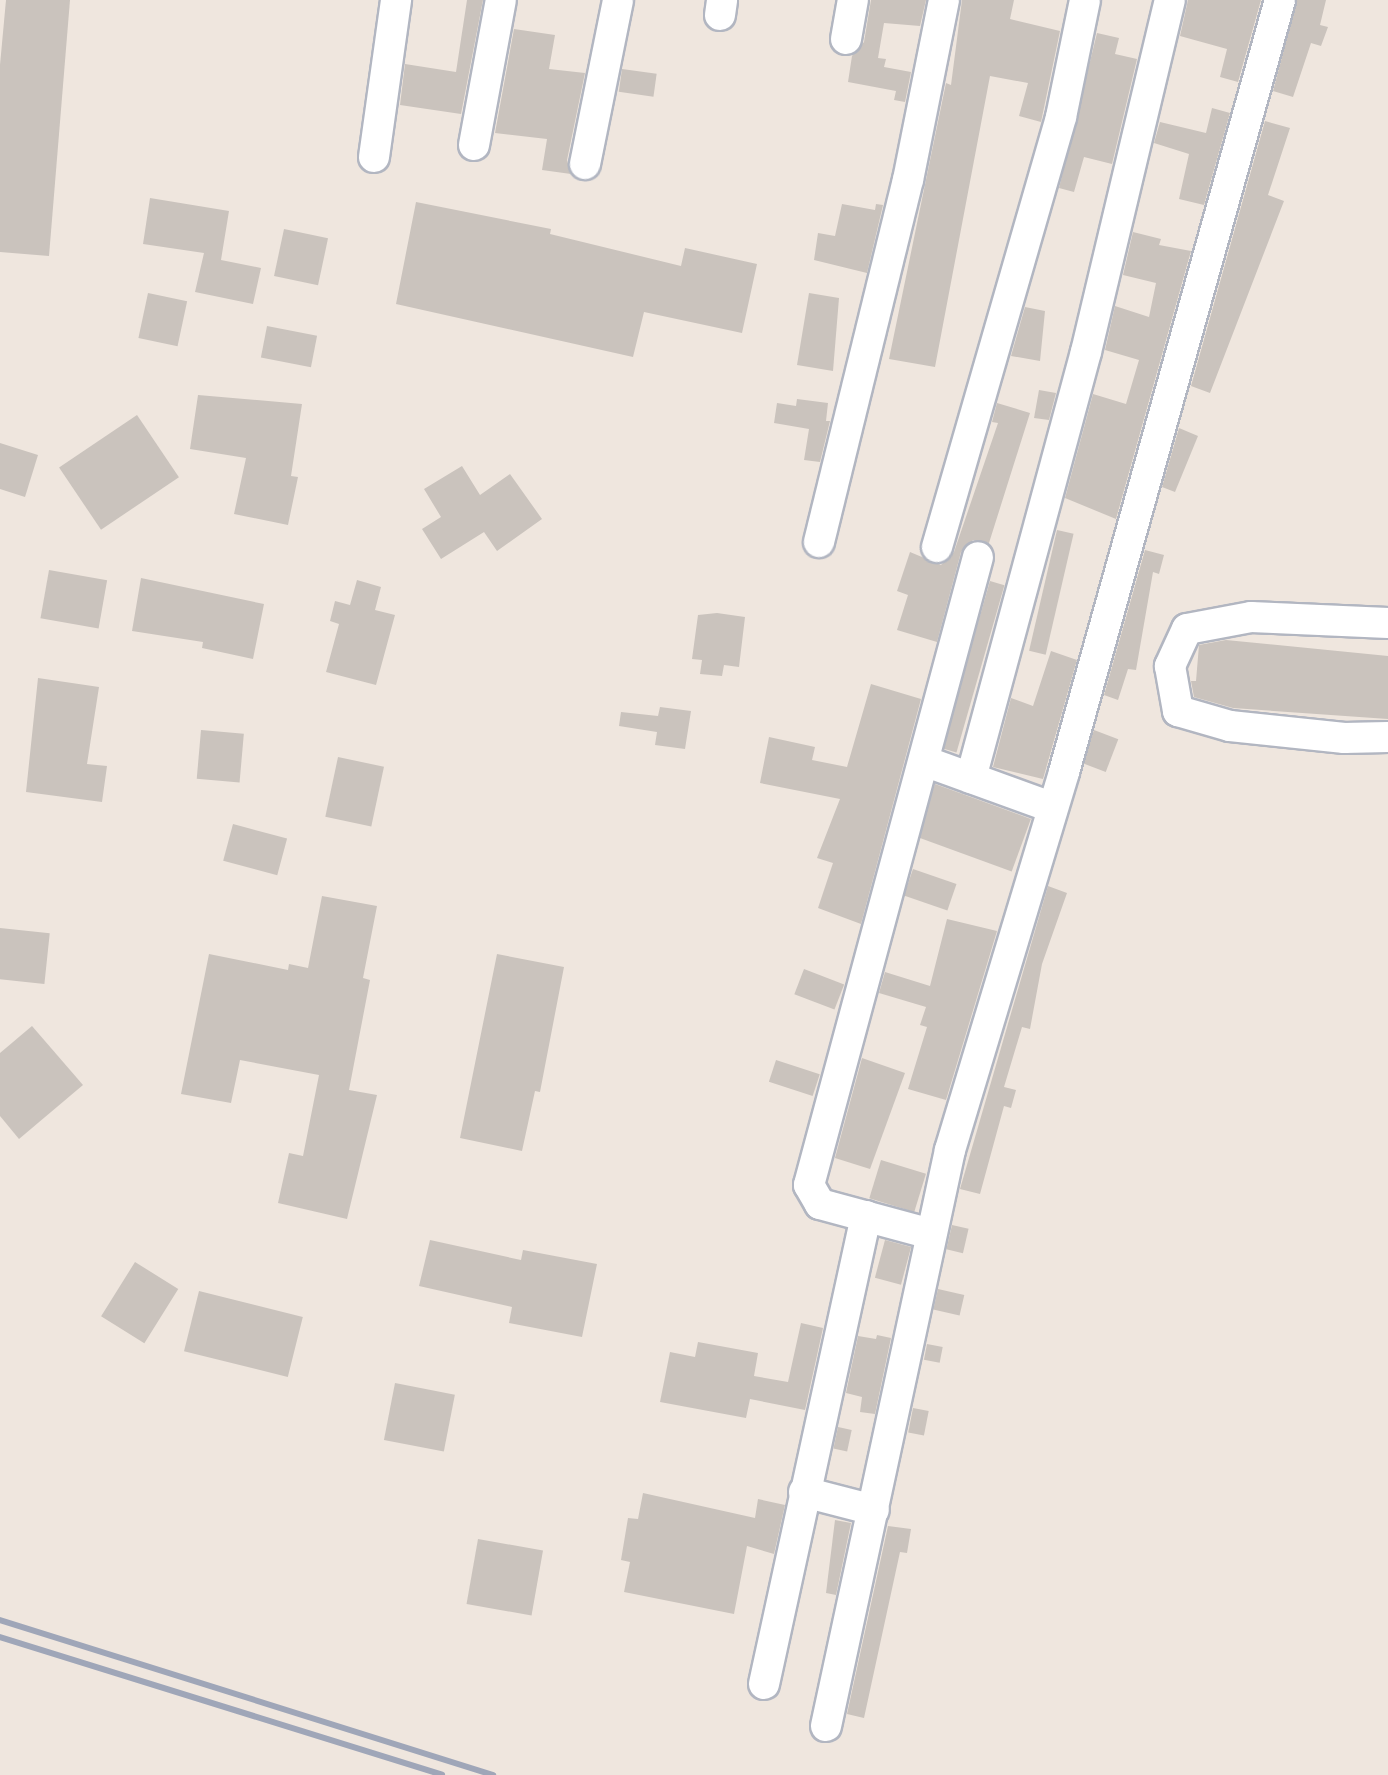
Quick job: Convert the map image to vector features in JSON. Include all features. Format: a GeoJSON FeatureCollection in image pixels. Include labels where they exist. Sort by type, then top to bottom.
{"type":"FeatureCollection","features":[{"type":"Feature","properties":{"kind":"street"},"geometry":{"type":"LineString","coordinates":[[374,157],[396,0]]}},
{"type":"Feature","properties":{"kind":"street"},"geometry":{"type":"LineString","coordinates":[[474,145],[501,0]]}},
{"type":"Feature","properties":{"kind":"street"},"geometry":{"type":"LineString","coordinates":[[585,164],[618,0]]}},
{"type":"Feature","properties":{"kind":"street"},"geometry":{"type":"LineString","coordinates":[[846,39],[853,0]]}},
{"type":"Feature","properties":{"kind":"street"},"geometry":{"type":"LineString","coordinates":[[819,542],[908,180],[944,0]]}},
{"type":"Feature","properties":{"kind":"street"},"geometry":{"type":"LineString","coordinates":[[937,547],[1061,117],[1085,0]]}},
{"type":"Feature","properties":{"kind":"street"},"geometry":{"type":"LineString","coordinates":[[971,778],[1086,352],[1170,0]]}},
{"type":"Feature","properties":{"kind":"street"},"geometry":{"type":"LineString","coordinates":[[826,1726],[950,1150],[1051,807],[1153,439],[1252,114],[1280,0]]}},
{"type":"Feature","properties":{"kind":"street"},"geometry":{"type":"LineString","coordinates":[[931,1234],[820,1204],[809,1185],[978,557]]}},
{"type":"Feature","properties":{"kind":"street"},"geometry":{"type":"LineString","coordinates":[[1388,623],[1251,617],[1187,629],[1170,666],[1178,711],[1230,726],[1344,738],[1388,737]]}},
{"type":"Feature","properties":{"kind":"street"},"geometry":{"type":"LineString","coordinates":[[924,761],[1051,807]]}},
{"type":"Feature","properties":{"kind":"street"},"geometry":{"type":"LineString","coordinates":[[764,1684],[866,1216]]}},
{"type":"Feature","properties":{"kind":"street"},"geometry":{"type":"LineString","coordinates":[[804,1492],[874,1510]]}},
{"type":"Feature","properties":{"kind":"building"},"geometry":{"type":"Polygon","coordinates":[[[6,0],[70,0],[49,256],[0,252],[0,65],[6,0]]]}},
{"type":"Feature","properties":{"kind":"building"},"geometry":{"type":"Polygon","coordinates":[[[467,0],[483,0],[461,114],[400,105],[405,64],[456,72],[467,0]]]}},
{"type":"Feature","properties":{"kind":"building"},"geometry":{"type":"Polygon","coordinates":[[[871,0],[926,0],[920,26],[884,23],[878,58],[886,59],[884,67],[911,72],[905,102],[894,100],[896,91],[848,82],[852,56],[864,42],[871,0]]]}},
{"type":"Feature","properties":{"kind":"building"},"geometry":{"type":"Polygon","coordinates":[[[962,0],[1014,0],[1010,19],[1060,31],[1041,122],[1019,116],[1028,83],[990,76],[935,367],[889,359],[946,83],[951,85],[962,0]]]}},
{"type":"Feature","properties":{"kind":"building"},"geometry":{"type":"Polygon","coordinates":[[[1188,0],[1261,0],[1238,82],[1220,77],[1227,49],[1180,36],[1188,0]]]}},
{"type":"Feature","properties":{"kind":"building"},"geometry":{"type":"Polygon","coordinates":[[[1297,0],[1326,0],[1320,25],[1328,27],[1321,46],[1311,43],[1293,97],[1273,91],[1297,0]]]}},
{"type":"Feature","properties":{"kind":"building"},"geometry":{"type":"Polygon","coordinates":[[[514,29],[555,35],[549,69],[585,73],[567,160],[571,174],[542,170],[547,139],[495,133],[514,29]]]}},
{"type":"Feature","properties":{"kind":"building"},"geometry":{"type":"Polygon","coordinates":[[[1097,33],[1119,38],[1115,54],[1137,59],[1112,164],[1084,157],[1074,192],[1059,188],[1097,33]]]}},
{"type":"Feature","properties":{"kind":"building"},"geometry":{"type":"Polygon","coordinates":[[[622,69],[657,74],[653,97],[619,92],[622,69]]]}},
{"type":"Feature","properties":{"kind":"building"},"geometry":{"type":"Polygon","coordinates":[[[1212,108],[1230,113],[1204,205],[1179,199],[1189,154],[1154,143],[1160,122],[1206,133],[1212,108]]]}},
{"type":"Feature","properties":{"kind":"building"},"geometry":{"type":"Polygon","coordinates":[[[1265,121],[1290,128],[1268,195],[1284,201],[1210,393],[1191,386],[1265,121]]]}},
{"type":"Feature","properties":{"kind":"building"},"geometry":{"type":"Polygon","coordinates":[[[150,198],[229,211],[221,260],[261,268],[253,304],[195,292],[204,253],[143,244],[150,198]]]}},
{"type":"Feature","properties":{"kind":"building"},"geometry":{"type":"Polygon","coordinates":[[[416,202],[551,229],[550,234],[681,266],[685,248],[757,264],[742,333],[644,312],[633,357],[396,304],[416,202]]]}},
{"type":"Feature","properties":{"kind":"building"},"geometry":{"type":"Polygon","coordinates":[[[842,204],[875,210],[876,204],[883,205],[867,273],[814,260],[818,233],[835,236],[842,204]]]}},
{"type":"Feature","properties":{"kind":"building"},"geometry":{"type":"Polygon","coordinates":[[[284,229],[328,238],[318,285],[274,276],[284,229]]]}},
{"type":"Feature","properties":{"kind":"building"},"geometry":{"type":"Polygon","coordinates":[[[1133,232],[1161,239],[1159,245],[1191,251],[1116,519],[1065,498],[1093,394],[1126,404],[1139,360],[1105,350],[1115,306],[1149,317],[1156,283],[1123,275],[1133,232]]]}},
{"type":"Feature","properties":{"kind":"building"},"geometry":{"type":"Polygon","coordinates":[[[148,293],[187,301],[178,346],[138,338],[148,293]]]}},
{"type":"Feature","properties":{"kind":"building"},"geometry":{"type":"Polygon","coordinates":[[[809,293],[839,298],[833,371],[797,365],[809,293]]]}},
{"type":"Feature","properties":{"kind":"building"},"geometry":{"type":"Polygon","coordinates":[[[1025,307],[1045,311],[1040,361],[1011,356],[1025,307]]]}},
{"type":"Feature","properties":{"kind":"building"},"geometry":{"type":"Polygon","coordinates":[[[267,326],[317,336],[311,367],[261,357],[267,326]]]}},
{"type":"Feature","properties":{"kind":"building"},"geometry":{"type":"Polygon","coordinates":[[[1039,390],[1056,393],[1049,420],[1034,418],[1039,390]]]}},
{"type":"Feature","properties":{"kind":"building"},"geometry":{"type":"Polygon","coordinates":[[[198,395],[302,404],[291,476],[298,477],[288,525],[234,514],[246,458],[190,449],[198,395]]]}},
{"type":"Feature","properties":{"kind":"building"},"geometry":{"type":"Polygon","coordinates":[[[797,399],[828,403],[826,421],[830,421],[820,462],[804,460],[809,429],[774,423],[777,403],[796,406],[797,399]]]}},
{"type":"Feature","properties":{"kind":"building"},"geometry":{"type":"Polygon","coordinates":[[[997,403],[1030,413],[989,543],[973,540],[961,552],[937,642],[897,630],[908,595],[897,591],[910,552],[941,565],[954,552],[998,423],[992,422],[997,403]]]}},
{"type":"Feature","properties":{"kind":"building"},"geometry":{"type":"Polygon","coordinates":[[[137,415],[179,477],[101,530],[59,468],[137,415]]]}},
{"type":"Feature","properties":{"kind":"building"},"geometry":{"type":"Polygon","coordinates":[[[1179,428],[1198,436],[1175,492],[1162,487],[1179,428]]]}},
{"type":"Feature","properties":{"kind":"building"},"geometry":{"type":"Polygon","coordinates":[[[0,443],[38,455],[25,497],[0,489],[0,443]]]}},
{"type":"Feature","properties":{"kind":"building"},"geometry":{"type":"Polygon","coordinates":[[[462,466],[480,495],[510,474],[542,519],[497,551],[484,532],[441,559],[422,529],[441,517],[424,489],[462,466]]]}},
{"type":"Feature","properties":{"kind":"building"},"geometry":{"type":"Polygon","coordinates":[[[1057,530],[1074,534],[1046,655],[1029,651],[1057,530]]]}},
{"type":"Feature","properties":{"kind":"building"},"geometry":{"type":"Polygon","coordinates":[[[1145,550],[1164,555],[1159,574],[1153,572],[1136,670],[1128,669],[1118,700],[1104,695],[1145,550]]]}},
{"type":"Feature","properties":{"kind":"building"},"geometry":{"type":"Polygon","coordinates":[[[49,570],[107,580],[99,629],[40,618],[49,570]]]}},
{"type":"Feature","properties":{"kind":"building"},"geometry":{"type":"Polygon","coordinates":[[[141,578],[264,604],[253,659],[202,648],[203,642],[132,631],[141,578]]]}},
{"type":"Feature","properties":{"kind":"building"},"geometry":{"type":"Polygon","coordinates":[[[357,580],[381,587],[375,610],[395,615],[376,685],[326,672],[339,624],[330,621],[335,601],[350,605],[357,580]]]}},
{"type":"Feature","properties":{"kind":"building"},"geometry":{"type":"Polygon","coordinates":[[[990,581],[1004,585],[956,752],[942,748],[990,581]]]}},
{"type":"Feature","properties":{"kind":"building"},"geometry":{"type":"Polygon","coordinates":[[[717,613],[745,617],[739,667],[724,665],[722,676],[700,674],[702,660],[692,659],[698,615],[717,613]]]}},
{"type":"Feature","properties":{"kind":"building"},"geometry":{"type":"Polygon","coordinates":[[[1226,640],[1388,656],[1388,719],[1233,708],[1194,697],[1191,681],[1196,681],[1199,645],[1226,640]]]}},
{"type":"Feature","properties":{"kind":"building"},"geometry":{"type":"Polygon","coordinates":[[[1051,651],[1077,660],[1043,779],[993,767],[1011,698],[1033,706],[1051,651]]]}},
{"type":"Feature","properties":{"kind":"building"},"geometry":{"type":"Polygon","coordinates":[[[38,678],[99,687],[87,764],[107,766],[102,802],[26,792],[38,678]]]}},
{"type":"Feature","properties":{"kind":"building"},"geometry":{"type":"Polygon","coordinates":[[[871,684],[921,699],[861,924],[818,908],[833,863],[817,858],[840,799],[760,783],[769,737],[815,747],[812,760],[847,767],[871,684]]]}},
{"type":"Feature","properties":{"kind":"building"},"geometry":{"type":"Polygon","coordinates":[[[660,707],[691,711],[685,749],[655,745],[657,732],[619,726],[621,712],[658,716],[660,707]]]}},
{"type":"Feature","properties":{"kind":"building"},"geometry":{"type":"Polygon","coordinates":[[[201,730],[244,734],[240,783],[197,779],[201,730]]]}},
{"type":"Feature","properties":{"kind":"building"},"geometry":{"type":"Polygon","coordinates":[[[1094,730],[1118,739],[1106,772],[1081,763],[1094,730]]]}},
{"type":"Feature","properties":{"kind":"building"},"geometry":{"type":"Polygon","coordinates":[[[338,757],[384,767],[371,826],[325,817],[338,757]]]}},
{"type":"Feature","properties":{"kind":"building"},"geometry":{"type":"Polygon","coordinates":[[[935,784],[1031,819],[1012,872],[916,837],[935,784]]]}},
{"type":"Feature","properties":{"kind":"building"},"geometry":{"type":"Polygon","coordinates":[[[233,824],[287,838],[277,875],[223,861],[233,824]]]}},
{"type":"Feature","properties":{"kind":"building"},"geometry":{"type":"Polygon","coordinates":[[[913,869],[956,884],[947,910],[904,895],[913,869]]]}},
{"type":"Feature","properties":{"kind":"building"},"geometry":{"type":"Polygon","coordinates":[[[1048,886],[1067,893],[1042,964],[1030,1029],[1022,1027],[1004,1087],[1016,1090],[1011,1108],[1004,1106],[980,1194],[960,1189],[1048,886]]]}},
{"type":"Feature","properties":{"kind":"building"},"geometry":{"type":"Polygon","coordinates":[[[322,896],[377,906],[363,978],[370,980],[349,1090],[377,1095],[347,1219],[278,1203],[289,1153],[303,1156],[319,1075],[240,1060],[231,1103],[181,1094],[209,954],[288,970],[289,964],[308,968],[322,896]]]}},
{"type":"Feature","properties":{"kind":"building"},"geometry":{"type":"Polygon","coordinates":[[[947,919],[997,931],[946,1100],[908,1089],[927,1027],[920,1025],[926,1007],[879,993],[885,972],[930,986],[947,919]]]}},
{"type":"Feature","properties":{"kind":"building"},"geometry":{"type":"Polygon","coordinates":[[[0,928],[50,933],[44,984],[0,979],[0,928]]]}},
{"type":"Feature","properties":{"kind":"building"},"geometry":{"type":"Polygon","coordinates":[[[497,954],[564,967],[540,1092],[535,1091],[522,1151],[460,1138],[497,954]]]}},
{"type":"Feature","properties":{"kind":"building"},"geometry":{"type":"Polygon","coordinates":[[[804,969],[844,984],[834,1010],[794,994],[804,969]]]}},
{"type":"Feature","properties":{"kind":"building"},"geometry":{"type":"Polygon","coordinates":[[[32,1026],[83,1085],[19,1139],[0,1116],[0,1053],[32,1026]]]}},
{"type":"Feature","properties":{"kind":"building"},"geometry":{"type":"Polygon","coordinates":[[[862,1058],[905,1073],[870,1169],[835,1158],[862,1058]]]}},
{"type":"Feature","properties":{"kind":"building"},"geometry":{"type":"Polygon","coordinates":[[[776,1060],[820,1074],[813,1096],[769,1082],[776,1060]]]}},
{"type":"Feature","properties":{"kind":"building"},"geometry":{"type":"Polygon","coordinates":[[[881,1160],[926,1174],[914,1212],[869,1198],[881,1160]]]}},
{"type":"Feature","properties":{"kind":"building"},"geometry":{"type":"Polygon","coordinates":[[[952,1225],[969,1229],[963,1253],[946,1249],[952,1225]]]}},
{"type":"Feature","properties":{"kind":"building"},"geometry":{"type":"Polygon","coordinates":[[[430,1240],[521,1260],[523,1250],[597,1264],[582,1337],[509,1323],[512,1307],[419,1286],[430,1240]]]}},
{"type":"Feature","properties":{"kind":"building"},"geometry":{"type":"Polygon","coordinates":[[[885,1240],[911,1247],[901,1285],[875,1278],[885,1240]]]}},
{"type":"Feature","properties":{"kind":"building"},"geometry":{"type":"Polygon","coordinates":[[[135,1262],[178,1289],[144,1343],[101,1316],[135,1262]]]}},
{"type":"Feature","properties":{"kind":"building"},"geometry":{"type":"Polygon","coordinates":[[[938,1289],[964,1295],[960,1316],[933,1309],[938,1289]]]}},
{"type":"Feature","properties":{"kind":"building"},"geometry":{"type":"Polygon","coordinates":[[[199,1291],[303,1317],[288,1377],[184,1351],[199,1291]]]}},
{"type":"Feature","properties":{"kind":"building"},"geometry":{"type":"Polygon","coordinates":[[[801,1323],[823,1328],[805,1410],[750,1399],[746,1418],[660,1402],[670,1352],[695,1357],[698,1342],[758,1353],[754,1376],[788,1382],[801,1323]]]}},
{"type":"Feature","properties":{"kind":"building"},"geometry":{"type":"Polygon","coordinates":[[[877,1335],[891,1338],[875,1414],[860,1412],[862,1397],[846,1393],[858,1336],[876,1339],[877,1335]]]}},
{"type":"Feature","properties":{"kind":"building"},"geometry":{"type":"Polygon","coordinates":[[[927,1344],[943,1347],[940,1363],[924,1360],[927,1344]]]}},
{"type":"Feature","properties":{"kind":"building"},"geometry":{"type":"Polygon","coordinates":[[[395,1383],[455,1395],[444,1452],[384,1440],[395,1383]]]}},
{"type":"Feature","properties":{"kind":"building"},"geometry":{"type":"Polygon","coordinates":[[[913,1408],[929,1411],[924,1436],[908,1433],[913,1408]]]}},
{"type":"Feature","properties":{"kind":"building"},"geometry":{"type":"Polygon","coordinates":[[[838,1427],[852,1430],[847,1451],[833,1449],[838,1427]]]}},
{"type":"Feature","properties":{"kind":"building"},"geometry":{"type":"Polygon","coordinates":[[[643,1493],[755,1518],[758,1499],[785,1505],[774,1554],[747,1546],[734,1614],[624,1592],[630,1562],[621,1560],[628,1518],[638,1519],[643,1493]]]}},
{"type":"Feature","properties":{"kind":"building"},"geometry":{"type":"Polygon","coordinates":[[[835,1520],[851,1523],[836,1595],[826,1593],[835,1520]]]}},
{"type":"Feature","properties":{"kind":"building"},"geometry":{"type":"Polygon","coordinates":[[[888,1526],[911,1529],[907,1553],[900,1552],[864,1718],[847,1714],[888,1526]]]}},
{"type":"Feature","properties":{"kind":"building"},"geometry":{"type":"Polygon","coordinates":[[[478,1539],[543,1550],[532,1615],[467,1604],[478,1539]]]}},
{"type":"Feature","properties":{"kind":"railway"},"geometry":{"type":"LineString","coordinates":[[0,1620],[493,1775]]}},
{"type":"Feature","properties":{"kind":"railway"},"geometry":{"type":"LineString","coordinates":[[0,1637],[442,1775]]}}]}
